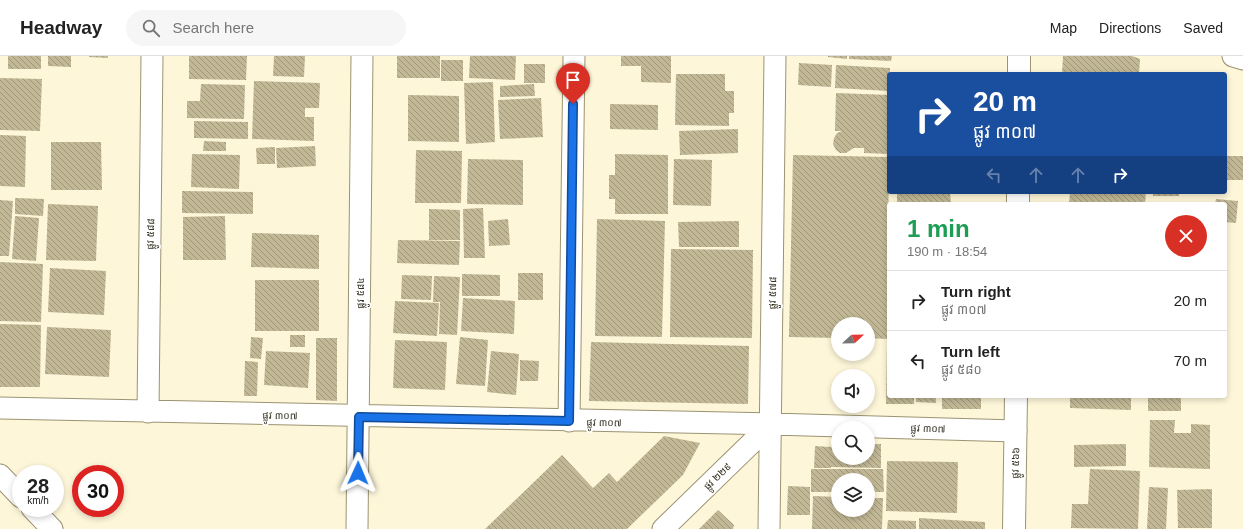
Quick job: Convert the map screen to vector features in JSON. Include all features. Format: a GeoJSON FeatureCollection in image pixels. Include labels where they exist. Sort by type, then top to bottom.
{"type":"FeatureCollection","features":[{"type":"Feature","properties":{"kind":"street","name":"ផ្លូវ ៥៨៨"},"geometry":{"type":"LineString","coordinates":[[148,412],[152,56]]}},
{"type":"Feature","properties":{"kind":"street","name":"ផ្លូវ ៥៨៤"},"geometry":{"type":"LineString","coordinates":[[357,529],[362,56]]}},
{"type":"Feature","properties":{"kind":"street"},"geometry":{"type":"LineString","coordinates":[[569,421],[574,56]]}},
{"type":"Feature","properties":{"kind":"street","name":"ផ្លូវ ៥៧៨"},"geometry":{"type":"LineString","coordinates":[[769,529],[775,56]]}},
{"type":"Feature","properties":{"kind":"street"},"geometry":{"type":"LineString","coordinates":[[1019,56],[1019,72]]}},
{"type":"Feature","properties":{"kind":"street"},"geometry":{"type":"LineString","coordinates":[[1233,56],[1243,59]]}},
{"type":"Feature","properties":{"kind":"street","name":"ផ្លូវ ៥៦៦"},"geometry":{"type":"LineString","coordinates":[[1014,529],[1016,398]]}},
{"type":"Feature","properties":{"kind":"street","name":"ផ្លូវ ៣០៧"},"geometry":{"type":"LineString","coordinates":[[0,408],[359,417],[771,424],[1016,431]]}},
{"type":"Feature","properties":{"kind":"street","name":"ផ្លូវ ២២៩"},"geometry":{"type":"LineString","coordinates":[[664,529],[771,424]]}},
{"type":"Feature","properties":{"kind":"street"},"geometry":{"type":"LineString","coordinates":[[0,475],[12,488]]}},
{"type":"Feature","properties":{"kind":"street"},"geometry":{"type":"LineString","coordinates":[[41,517],[52,529]]}},
{"type":"Feature","properties":{"kind":"building"},"geometry":{"type":"Polygon","coordinates":[[[8,56],[41,56],[41,69],[8,69],[8,56]]]}},
{"type":"Feature","properties":{"kind":"building"},"geometry":{"type":"Polygon","coordinates":[[[48,56],[71,56],[71,67],[48,66],[48,56]]]}},
{"type":"Feature","properties":{"kind":"building"},"geometry":{"type":"Polygon","coordinates":[[[108,56],[108,58],[89,57],[108,56]]]}},
{"type":"Feature","properties":{"kind":"building"},"geometry":{"type":"Polygon","coordinates":[[[189,56],[247,56],[246,80],[189,79],[189,56]]]}},
{"type":"Feature","properties":{"kind":"building"},"geometry":{"type":"Polygon","coordinates":[[[274,56],[305,56],[304,77],[273,76],[274,56]]]}},
{"type":"Feature","properties":{"kind":"building"},"geometry":{"type":"Polygon","coordinates":[[[397,56],[440,56],[440,78],[397,78],[397,56]]]}},
{"type":"Feature","properties":{"kind":"building"},"geometry":{"type":"Polygon","coordinates":[[[470,56],[516,56],[515,80],[469,78],[470,56]]]}},
{"type":"Feature","properties":{"kind":"building"},"geometry":{"type":"Polygon","coordinates":[[[621,56],[671,56],[671,83],[641,82],[641,66],[621,66],[621,56]]]}},
{"type":"Feature","properties":{"kind":"building"},"geometry":{"type":"Polygon","coordinates":[[[847,56],[847,59],[828,57],[847,56]]]}},
{"type":"Feature","properties":{"kind":"building"},"geometry":{"type":"Polygon","coordinates":[[[849,56],[892,56],[891,61],[849,59],[849,56]]]}},
{"type":"Feature","properties":{"kind":"building"},"geometry":{"type":"Polygon","coordinates":[[[1063,56],[1132,56],[1140,59],[1139,72],[1062,72],[1063,56]]]}},
{"type":"Feature","properties":{"kind":"building"},"geometry":{"type":"Polygon","coordinates":[[[441,60],[463,60],[463,81],[441,81],[441,60]]]}},
{"type":"Feature","properties":{"kind":"building"},"geometry":{"type":"Polygon","coordinates":[[[799,63],[832,65],[831,87],[798,85],[799,63]]]}},
{"type":"Feature","properties":{"kind":"building"},"geometry":{"type":"Polygon","coordinates":[[[524,64],[545,64],[545,83],[524,83],[524,64]]]}},
{"type":"Feature","properties":{"kind":"building"},"geometry":{"type":"Polygon","coordinates":[[[836,65],[890,68],[890,72],[887,72],[887,91],[835,88],[836,65]]]}},
{"type":"Feature","properties":{"kind":"building"},"geometry":{"type":"Polygon","coordinates":[[[676,74],[725,74],[725,91],[734,91],[734,113],[729,113],[729,126],[675,125],[676,74]]]}},
{"type":"Feature","properties":{"kind":"building"},"geometry":{"type":"Polygon","coordinates":[[[0,78],[42,79],[40,131],[0,130],[0,78]]]}},
{"type":"Feature","properties":{"kind":"building"},"geometry":{"type":"Polygon","coordinates":[[[254,81],[320,83],[319,108],[305,108],[305,117],[314,117],[314,141],[252,139],[254,81]]]}},
{"type":"Feature","properties":{"kind":"building"},"geometry":{"type":"Polygon","coordinates":[[[493,82],[495,142],[466,144],[464,83],[493,82]]]}},
{"type":"Feature","properties":{"kind":"building"},"geometry":{"type":"Polygon","coordinates":[[[201,84],[245,85],[244,119],[187,118],[187,101],[200,101],[201,84]]]}},
{"type":"Feature","properties":{"kind":"building"},"geometry":{"type":"Polygon","coordinates":[[[534,84],[535,96],[500,97],[500,86],[534,84]]]}},
{"type":"Feature","properties":{"kind":"building"},"geometry":{"type":"Polygon","coordinates":[[[836,93],[887,95],[887,154],[864,153],[864,148],[854,148],[846,153],[840,153],[836,150],[833,144],[837,133],[842,131],[835,131],[836,93]]]}},
{"type":"Feature","properties":{"kind":"building"},"geometry":{"type":"Polygon","coordinates":[[[408,95],[459,96],[459,142],[408,141],[408,95]]]}},
{"type":"Feature","properties":{"kind":"building"},"geometry":{"type":"Polygon","coordinates":[[[541,98],[543,137],[500,139],[498,100],[541,98]]]}},
{"type":"Feature","properties":{"kind":"building"},"geometry":{"type":"Polygon","coordinates":[[[610,104],[658,105],[658,130],[610,129],[610,104]]]}},
{"type":"Feature","properties":{"kind":"building"},"geometry":{"type":"Polygon","coordinates":[[[194,121],[248,122],[248,139],[194,138],[194,121]]]}},
{"type":"Feature","properties":{"kind":"building"},"geometry":{"type":"Polygon","coordinates":[[[738,129],[738,153],[680,155],[679,131],[738,129]]]}},
{"type":"Feature","properties":{"kind":"building"},"geometry":{"type":"Polygon","coordinates":[[[0,135],[26,136],[25,187],[0,186],[0,135]]]}},
{"type":"Feature","properties":{"kind":"building"},"geometry":{"type":"Polygon","coordinates":[[[204,141],[226,142],[226,151],[203,151],[204,141]]]}},
{"type":"Feature","properties":{"kind":"building"},"geometry":{"type":"Polygon","coordinates":[[[51,142],[101,142],[102,190],[51,190],[51,142]]]}},
{"type":"Feature","properties":{"kind":"building"},"geometry":{"type":"Polygon","coordinates":[[[315,146],[316,166],[277,168],[276,148],[315,146]]]}},
{"type":"Feature","properties":{"kind":"building"},"geometry":{"type":"Polygon","coordinates":[[[275,147],[275,164],[257,164],[256,148],[275,147]]]}},
{"type":"Feature","properties":{"kind":"building"},"geometry":{"type":"Polygon","coordinates":[[[416,150],[462,151],[461,203],[415,203],[416,150]]]}},
{"type":"Feature","properties":{"kind":"building"},"geometry":{"type":"Polygon","coordinates":[[[192,154],[240,155],[239,189],[191,187],[192,154]]]}},
{"type":"Feature","properties":{"kind":"building"},"geometry":{"type":"Polygon","coordinates":[[[615,154],[668,155],[668,214],[615,214],[615,199],[609,199],[609,175],[615,175],[615,154]]]}},
{"type":"Feature","properties":{"kind":"building"},"geometry":{"type":"Polygon","coordinates":[[[793,155],[887,157],[887,194],[889,194],[889,202],[887,202],[887,339],[875,338],[875,317],[831,317],[831,338],[789,337],[793,155]]]}},
{"type":"Feature","properties":{"kind":"building"},"geometry":{"type":"Polygon","coordinates":[[[1227,156],[1243,156],[1243,180],[1227,180],[1227,156]]]}},
{"type":"Feature","properties":{"kind":"building"},"geometry":{"type":"Polygon","coordinates":[[[468,159],[523,160],[523,205],[467,204],[468,159]]]}},
{"type":"Feature","properties":{"kind":"building"},"geometry":{"type":"Polygon","coordinates":[[[674,159],[712,160],[711,206],[673,205],[674,159]]]}},
{"type":"Feature","properties":{"kind":"building"},"geometry":{"type":"Polygon","coordinates":[[[182,191],[253,192],[253,214],[182,213],[182,191]]]}},
{"type":"Feature","properties":{"kind":"building"},"geometry":{"type":"Polygon","coordinates":[[[897,194],[950,194],[951,202],[897,202],[897,194]]]}},
{"type":"Feature","properties":{"kind":"building"},"geometry":{"type":"Polygon","coordinates":[[[1070,194],[1146,194],[1145,202],[1069,202],[1070,194]]]}},
{"type":"Feature","properties":{"kind":"building"},"geometry":{"type":"Polygon","coordinates":[[[1153,194],[1179,194],[1179,196],[1153,196],[1153,194]]]}},
{"type":"Feature","properties":{"kind":"building"},"geometry":{"type":"Polygon","coordinates":[[[15,198],[44,199],[43,216],[15,214],[15,198]]]}},
{"type":"Feature","properties":{"kind":"building"},"geometry":{"type":"Polygon","coordinates":[[[1216,199],[1238,201],[1236,223],[1227,222],[1227,202],[1215,202],[1216,199]]]}},
{"type":"Feature","properties":{"kind":"building"},"geometry":{"type":"Polygon","coordinates":[[[0,200],[13,201],[9,256],[0,256],[0,200]]]}},
{"type":"Feature","properties":{"kind":"building"},"geometry":{"type":"Polygon","coordinates":[[[48,204],[98,206],[96,261],[46,260],[48,204]]]}},
{"type":"Feature","properties":{"kind":"building"},"geometry":{"type":"Polygon","coordinates":[[[483,208],[485,258],[464,258],[463,209],[483,208]]]}},
{"type":"Feature","properties":{"kind":"building"},"geometry":{"type":"Polygon","coordinates":[[[429,209],[460,210],[460,240],[429,240],[429,209]]]}},
{"type":"Feature","properties":{"kind":"building"},"geometry":{"type":"Polygon","coordinates":[[[15,216],[39,218],[36,261],[12,259],[15,216]]]}},
{"type":"Feature","properties":{"kind":"building"},"geometry":{"type":"Polygon","coordinates":[[[225,216],[226,260],[183,260],[183,217],[225,216]]]}},
{"type":"Feature","properties":{"kind":"building"},"geometry":{"type":"Polygon","coordinates":[[[508,219],[510,245],[489,246],[488,221],[508,219]]]}},
{"type":"Feature","properties":{"kind":"building"},"geometry":{"type":"Polygon","coordinates":[[[597,219],[665,221],[662,337],[595,336],[597,219]]]}},
{"type":"Feature","properties":{"kind":"building"},"geometry":{"type":"Polygon","coordinates":[[[739,221],[739,247],[679,247],[678,222],[739,221]]]}},
{"type":"Feature","properties":{"kind":"building"},"geometry":{"type":"Polygon","coordinates":[[[252,233],[319,235],[319,269],[251,267],[252,233]]]}},
{"type":"Feature","properties":{"kind":"building"},"geometry":{"type":"Polygon","coordinates":[[[398,240],[460,241],[459,265],[397,263],[398,240]]]}},
{"type":"Feature","properties":{"kind":"building"},"geometry":{"type":"Polygon","coordinates":[[[671,249],[753,250],[752,338],[670,337],[671,249]]]}},
{"type":"Feature","properties":{"kind":"building"},"geometry":{"type":"Polygon","coordinates":[[[0,262],[43,264],[41,322],[0,321],[0,262]]]}},
{"type":"Feature","properties":{"kind":"building"},"geometry":{"type":"Polygon","coordinates":[[[50,268],[106,271],[104,315],[48,312],[50,268]]]}},
{"type":"Feature","properties":{"kind":"building"},"geometry":{"type":"Polygon","coordinates":[[[518,273],[543,273],[543,300],[518,300],[518,273]]]}},
{"type":"Feature","properties":{"kind":"building"},"geometry":{"type":"Polygon","coordinates":[[[462,274],[500,275],[500,296],[462,296],[462,274]]]}},
{"type":"Feature","properties":{"kind":"building"},"geometry":{"type":"Polygon","coordinates":[[[402,275],[432,276],[431,300],[401,299],[402,275]]]}},
{"type":"Feature","properties":{"kind":"building"},"geometry":{"type":"Polygon","coordinates":[[[434,276],[460,277],[457,335],[439,334],[440,302],[433,302],[434,276]]]}},
{"type":"Feature","properties":{"kind":"building"},"geometry":{"type":"Polygon","coordinates":[[[255,280],[319,280],[319,331],[255,331],[255,280]]]}},
{"type":"Feature","properties":{"kind":"building"},"geometry":{"type":"Polygon","coordinates":[[[463,298],[515,301],[514,334],[461,331],[463,298]]]}},
{"type":"Feature","properties":{"kind":"building"},"geometry":{"type":"Polygon","coordinates":[[[395,301],[439,303],[437,336],[393,333],[395,301]]]}},
{"type":"Feature","properties":{"kind":"building"},"geometry":{"type":"Polygon","coordinates":[[[0,324],[41,325],[40,387],[0,387],[0,324]]]}},
{"type":"Feature","properties":{"kind":"building"},"geometry":{"type":"Polygon","coordinates":[[[47,327],[111,330],[109,377],[45,374],[47,327]]]}},
{"type":"Feature","properties":{"kind":"building"},"geometry":{"type":"Polygon","coordinates":[[[290,335],[305,335],[305,347],[290,347],[290,335]]]}},
{"type":"Feature","properties":{"kind":"building"},"geometry":{"type":"Polygon","coordinates":[[[251,337],[263,338],[261,359],[250,358],[251,337]]]}},
{"type":"Feature","properties":{"kind":"building"},"geometry":{"type":"Polygon","coordinates":[[[460,337],[488,340],[485,386],[456,384],[460,337]]]}},
{"type":"Feature","properties":{"kind":"building"},"geometry":{"type":"Polygon","coordinates":[[[316,338],[337,338],[337,401],[316,400],[316,338]]]}},
{"type":"Feature","properties":{"kind":"building"},"geometry":{"type":"Polygon","coordinates":[[[395,340],[447,342],[445,390],[393,388],[395,340]]]}},
{"type":"Feature","properties":{"kind":"building"},"geometry":{"type":"Polygon","coordinates":[[[591,342],[749,346],[748,404],[589,401],[591,342]]]}},
{"type":"Feature","properties":{"kind":"building"},"geometry":{"type":"Polygon","coordinates":[[[887,345],[887,398],[914,398],[914,404],[886,404],[887,345]]]}},
{"type":"Feature","properties":{"kind":"building"},"geometry":{"type":"Polygon","coordinates":[[[266,351],[310,353],[308,388],[264,385],[266,351]]]}},
{"type":"Feature","properties":{"kind":"building"},"geometry":{"type":"Polygon","coordinates":[[[491,351],[519,354],[516,395],[487,392],[491,351]]]}},
{"type":"Feature","properties":{"kind":"building"},"geometry":{"type":"Polygon","coordinates":[[[520,360],[539,361],[538,381],[520,381],[520,360]]]}},
{"type":"Feature","properties":{"kind":"building"},"geometry":{"type":"Polygon","coordinates":[[[245,361],[258,362],[257,396],[244,396],[245,361]]]}},
{"type":"Feature","properties":{"kind":"building"},"geometry":{"type":"Polygon","coordinates":[[[916,398],[936,398],[936,403],[916,402],[916,398]]]}},
{"type":"Feature","properties":{"kind":"building"},"geometry":{"type":"Polygon","coordinates":[[[942,398],[981,398],[981,409],[942,409],[942,398]]]}},
{"type":"Feature","properties":{"kind":"building"},"geometry":{"type":"Polygon","coordinates":[[[1070,398],[1131,398],[1131,410],[1070,408],[1070,398]]]}},
{"type":"Feature","properties":{"kind":"building"},"geometry":{"type":"Polygon","coordinates":[[[1148,398],[1181,398],[1181,411],[1148,411],[1148,398]]]}},
{"type":"Feature","properties":{"kind":"building"},"geometry":{"type":"Polygon","coordinates":[[[1150,420],[1175,420],[1174,433],[1191,433],[1191,424],[1210,425],[1210,469],[1149,467],[1150,420]]]}},
{"type":"Feature","properties":{"kind":"building"},"geometry":{"type":"Polygon","coordinates":[[[664,436],[700,443],[683,475],[627,529],[485,529],[562,455],[593,488],[609,473],[617,482],[664,436]]]}},
{"type":"Feature","properties":{"kind":"building"},"geometry":{"type":"Polygon","coordinates":[[[875,444],[881,444],[881,468],[814,468],[815,446],[831,447],[831,465],[875,465],[875,444]]]}},
{"type":"Feature","properties":{"kind":"building"},"geometry":{"type":"Polygon","coordinates":[[[1126,444],[1126,466],[1074,467],[1074,445],[1126,444]]]}},
{"type":"Feature","properties":{"kind":"building"},"geometry":{"type":"Polygon","coordinates":[[[887,461],[958,462],[957,513],[886,511],[887,461]]]}},
{"type":"Feature","properties":{"kind":"building"},"geometry":{"type":"Polygon","coordinates":[[[811,469],[883,469],[884,492],[875,492],[875,473],[831,473],[831,492],[811,492],[811,469]]]}},
{"type":"Feature","properties":{"kind":"building"},"geometry":{"type":"Polygon","coordinates":[[[1090,469],[1140,471],[1138,529],[1071,528],[1072,504],[1088,504],[1090,469]]]}},
{"type":"Feature","properties":{"kind":"building"},"geometry":{"type":"Polygon","coordinates":[[[788,486],[810,487],[810,515],[787,515],[788,486]]]}},
{"type":"Feature","properties":{"kind":"building"},"geometry":{"type":"Polygon","coordinates":[[[1149,487],[1168,488],[1166,529],[1147,529],[1149,487]]]}},
{"type":"Feature","properties":{"kind":"building"},"geometry":{"type":"Polygon","coordinates":[[[1212,489],[1212,528],[1178,528],[1177,490],[1212,489]]]}},
{"type":"Feature","properties":{"kind":"building"},"geometry":{"type":"Polygon","coordinates":[[[813,496],[831,497],[831,517],[875,517],[875,498],[883,498],[882,529],[812,529],[813,496]]]}},
{"type":"Feature","properties":{"kind":"building"},"geometry":{"type":"Polygon","coordinates":[[[718,510],[734,525],[733,529],[699,529],[718,510]]]}},
{"type":"Feature","properties":{"kind":"building"},"geometry":{"type":"Polygon","coordinates":[[[919,518],[985,522],[985,529],[919,529],[919,518]]]}},
{"type":"Feature","properties":{"kind":"building"},"geometry":{"type":"Polygon","coordinates":[[[888,520],[916,521],[916,529],[887,529],[888,520]]]}},
{"type":"Feature","properties":{"kind":"route"},"geometry":{"type":"LineString","coordinates":[[358,473],[359,417],[569,421],[573,104]]}}]}
